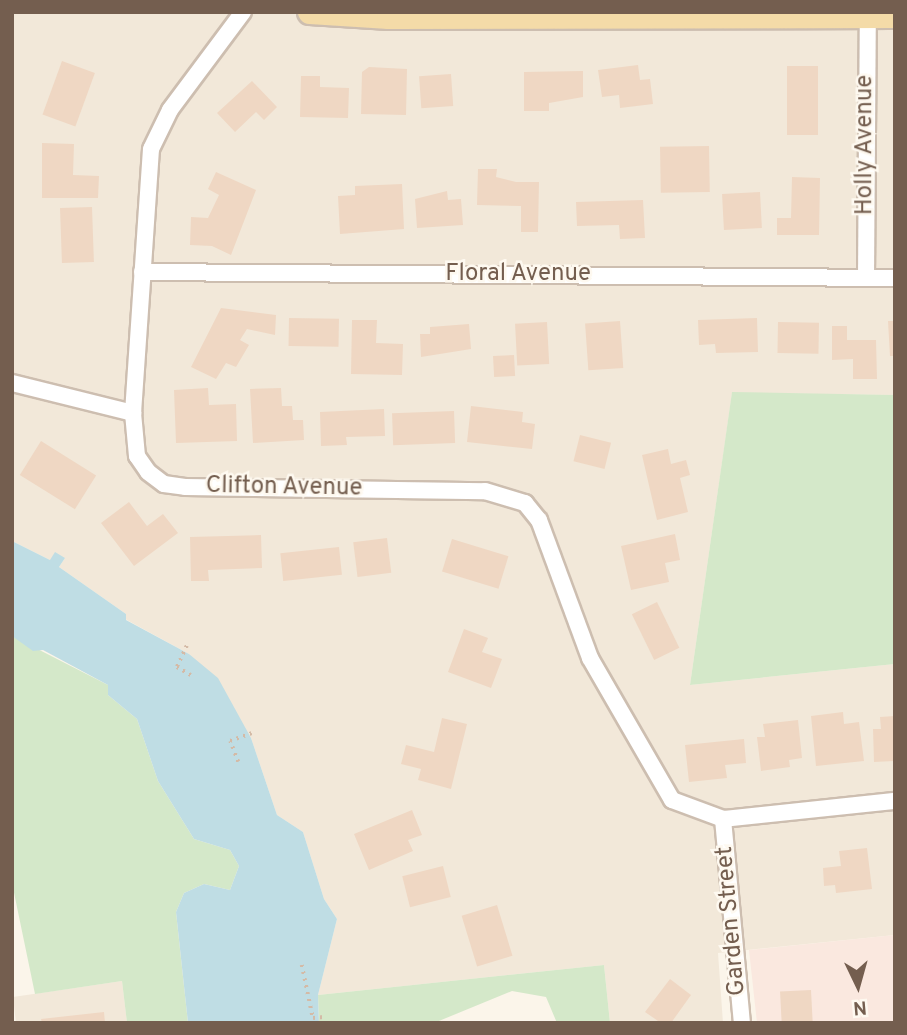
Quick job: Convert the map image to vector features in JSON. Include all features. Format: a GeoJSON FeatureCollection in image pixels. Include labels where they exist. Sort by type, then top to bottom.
{"type":"FeatureCollection","features":[{"type":"Feature","properties":{"kind":"main road"},"geometry":{"type":"LineString","coordinates":[[310,12],[389,17],[895,16]]}},
{"type":"Feature","properties":{"kind":"street","name":"Clifton Avenue"},"geometry":{"type":"LineString","coordinates":[[243,12],[170,110],[151,149],[132,413],[137,456],[164,484],[485,491],[525,503],[539,520],[590,658],[660,786],[689,811],[723,819],[895,801]]}},
{"type":"Feature","properties":{"kind":"street","name":"Holly Avenue"},"geometry":{"type":"LineString","coordinates":[[866,278],[867,14]]}},
{"type":"Feature","properties":{"kind":"street","name":"Floral Avenue"},"geometry":{"type":"LineString","coordinates":[[142,272],[895,278]]}},
{"type":"Feature","properties":{"kind":"street"},"geometry":{"type":"LineString","coordinates":[[12,383],[132,413]]}},
{"type":"Feature","properties":{"kind":"street","name":"Garden Street"},"geometry":{"type":"LineString","coordinates":[[723,819],[742,1023]]}},
{"type":"Feature","properties":{"kind":"path"},"geometry":{"type":"LineString","coordinates":[[187,646],[177,667],[191,675]]}},
{"type":"Feature","properties":{"kind":"path"},"geometry":{"type":"LineString","coordinates":[[238,762],[230,741],[252,733]]}},
{"type":"Feature","properties":{"kind":"path"},"geometry":{"type":"LineString","coordinates":[[302,965],[313,1018],[324,1017]]}},
{"type":"Feature","properties":{"kind":"shaded area"},"geometry":{"type":"Polygon","coordinates":[[[12,12],[895,12],[895,395],[732,393],[690,685],[895,664],[895,935],[718,953],[723,1023],[610,1023],[604,965],[318,995],[337,919],[324,899],[303,832],[277,815],[251,738],[189,654],[125,619],[126,614],[59,567],[65,558],[50,560],[12,541],[12,12]]]}},
{"type":"Feature","properties":{"kind":"shaded area"},"geometry":{"type":"Polygon","coordinates":[[[895,935],[895,1023],[757,1023],[749,950],[895,935]]]}},
{"type":"Feature","properties":{"kind":"shaded area"},"geometry":{"type":"Polygon","coordinates":[[[122,981],[127,1023],[16,1023],[13,997],[122,981]]]}},
{"type":"Feature","properties":{"kind":"green space"},"geometry":{"type":"Polygon","coordinates":[[[732,392],[895,395],[895,664],[690,685],[732,392]]]}},
{"type":"Feature","properties":{"kind":"green space"},"geometry":{"type":"Polygon","coordinates":[[[12,636],[108,685],[108,695],[137,719],[158,781],[194,839],[230,850],[239,866],[230,890],[204,884],[184,893],[176,912],[188,1023],[127,1023],[122,981],[35,994],[12,883],[12,636]]]}},
{"type":"Feature","properties":{"kind":"green space"},"geometry":{"type":"Polygon","coordinates":[[[604,965],[610,1023],[557,1023],[546,997],[512,991],[434,1023],[319,1023],[318,995],[604,965]]]}},
{"type":"Feature","properties":{"kind":"water"},"geometry":{"type":"Polygon","coordinates":[[[12,541],[50,560],[55,552],[65,558],[59,567],[126,614],[126,620],[189,654],[218,678],[251,738],[277,815],[303,832],[324,899],[337,919],[318,995],[319,1023],[188,1023],[176,912],[184,893],[204,884],[230,890],[239,866],[230,850],[194,839],[158,781],[137,719],[108,695],[108,685],[43,650],[33,651],[12,636],[12,541]]]}},
{"type":"Feature","properties":{"kind":"building"},"geometry":{"type":"Polygon","coordinates":[[[62,61],[95,73],[75,127],[43,115],[62,61]]]}},
{"type":"Feature","properties":{"kind":"building"},"geometry":{"type":"Polygon","coordinates":[[[638,65],[640,80],[650,79],[653,104],[620,108],[619,95],[602,97],[598,70],[638,65]]]}},
{"type":"Feature","properties":{"kind":"building"},"geometry":{"type":"Polygon","coordinates":[[[787,66],[818,66],[818,135],[787,135],[787,66]]]}},
{"type":"Feature","properties":{"kind":"building"},"geometry":{"type":"Polygon","coordinates":[[[369,67],[407,69],[406,115],[361,114],[362,72],[369,67]]]}},
{"type":"Feature","properties":{"kind":"building"},"geometry":{"type":"Polygon","coordinates":[[[583,71],[583,97],[549,103],[549,111],[524,111],[524,72],[583,71]]]}},
{"type":"Feature","properties":{"kind":"building"},"geometry":{"type":"Polygon","coordinates":[[[451,74],[453,106],[421,108],[419,76],[451,74]]]}},
{"type":"Feature","properties":{"kind":"building"},"geometry":{"type":"Polygon","coordinates":[[[301,76],[320,76],[320,87],[349,88],[348,118],[300,117],[301,76]]]}},
{"type":"Feature","properties":{"kind":"building"},"geometry":{"type":"Polygon","coordinates":[[[252,81],[277,107],[264,120],[256,112],[235,132],[217,113],[252,81]]]}},
{"type":"Feature","properties":{"kind":"building"},"geometry":{"type":"Polygon","coordinates":[[[42,143],[74,144],[73,175],[99,176],[98,198],[42,198],[42,143]]]}},
{"type":"Feature","properties":{"kind":"building"},"geometry":{"type":"Polygon","coordinates":[[[709,146],[710,192],[661,193],[660,147],[709,146]]]}},
{"type":"Feature","properties":{"kind":"building"},"geometry":{"type":"Polygon","coordinates":[[[478,169],[497,169],[496,177],[516,182],[539,182],[538,232],[521,232],[521,206],[477,205],[478,169]]]}},
{"type":"Feature","properties":{"kind":"building"},"geometry":{"type":"Polygon","coordinates":[[[216,172],[256,190],[231,255],[212,246],[190,245],[191,217],[208,218],[219,195],[208,189],[216,172]]]}},
{"type":"Feature","properties":{"kind":"building"},"geometry":{"type":"Polygon","coordinates":[[[792,177],[820,178],[819,235],[777,235],[777,218],[791,218],[792,177]]]}},
{"type":"Feature","properties":{"kind":"building"},"geometry":{"type":"Polygon","coordinates":[[[402,184],[404,229],[340,234],[338,196],[355,195],[355,186],[402,184]]]}},
{"type":"Feature","properties":{"kind":"building"},"geometry":{"type":"Polygon","coordinates":[[[447,191],[448,200],[461,199],[463,225],[417,228],[415,199],[447,191]]]}},
{"type":"Feature","properties":{"kind":"building"},"geometry":{"type":"Polygon","coordinates":[[[760,192],[762,228],[724,230],[722,194],[760,192]]]}},
{"type":"Feature","properties":{"kind":"building"},"geometry":{"type":"Polygon","coordinates":[[[643,200],[645,238],[620,239],[619,225],[577,226],[576,202],[643,200]]]}},
{"type":"Feature","properties":{"kind":"building"},"geometry":{"type":"Polygon","coordinates":[[[92,207],[94,262],[62,263],[60,208],[92,207]]]}},
{"type":"Feature","properties":{"kind":"building"},"geometry":{"type":"Polygon","coordinates":[[[221,308],[276,315],[275,335],[247,329],[240,340],[249,345],[236,367],[226,363],[216,379],[191,367],[221,308]]]}},
{"type":"Feature","properties":{"kind":"building"},"geometry":{"type":"Polygon","coordinates":[[[289,318],[339,319],[339,347],[289,346],[289,318]]]}},
{"type":"Feature","properties":{"kind":"building"},"geometry":{"type":"Polygon","coordinates":[[[757,318],[758,352],[716,353],[715,344],[699,345],[698,320],[757,318]]]}},
{"type":"Feature","properties":{"kind":"building"},"geometry":{"type":"Polygon","coordinates":[[[352,320],[377,320],[376,343],[403,344],[402,375],[351,374],[352,320]]]}},
{"type":"Feature","properties":{"kind":"building"},"geometry":{"type":"Polygon","coordinates":[[[620,321],[623,368],[588,370],[585,323],[620,321]]]}},
{"type":"Feature","properties":{"kind":"building"},"geometry":{"type":"Polygon","coordinates":[[[888,321],[895,321],[895,356],[890,356],[888,321]]]}},
{"type":"Feature","properties":{"kind":"building"},"geometry":{"type":"Polygon","coordinates":[[[547,322],[549,364],[517,366],[515,324],[547,322]]]}},
{"type":"Feature","properties":{"kind":"building"},"geometry":{"type":"Polygon","coordinates":[[[778,322],[819,323],[818,354],[777,353],[778,322]]]}},
{"type":"Feature","properties":{"kind":"building"},"geometry":{"type":"Polygon","coordinates":[[[469,324],[471,349],[421,357],[420,334],[430,334],[430,327],[469,324]]]}},
{"type":"Feature","properties":{"kind":"building"},"geometry":{"type":"Polygon","coordinates":[[[832,326],[847,326],[847,340],[876,340],[877,379],[853,379],[853,359],[832,360],[832,326]]]}},
{"type":"Feature","properties":{"kind":"building"},"geometry":{"type":"Polygon","coordinates":[[[514,355],[515,376],[494,377],[493,356],[514,355]]]}},
{"type":"Feature","properties":{"kind":"building"},"geometry":{"type":"Polygon","coordinates":[[[208,388],[209,405],[236,404],[237,441],[176,443],[174,390],[208,388]]]}},
{"type":"Feature","properties":{"kind":"building"},"geometry":{"type":"Polygon","coordinates":[[[281,388],[282,406],[292,406],[293,420],[303,420],[304,440],[253,443],[250,389],[281,388]]]}},
{"type":"Feature","properties":{"kind":"building"},"geometry":{"type":"Polygon","coordinates":[[[471,406],[523,412],[522,422],[535,424],[532,449],[467,442],[471,406]]]}},
{"type":"Feature","properties":{"kind":"building"},"geometry":{"type":"Polygon","coordinates":[[[384,409],[385,436],[346,437],[347,445],[321,446],[320,412],[384,409]]]}},
{"type":"Feature","properties":{"kind":"building"},"geometry":{"type":"Polygon","coordinates":[[[454,411],[455,443],[393,445],[392,413],[454,411]]]}},
{"type":"Feature","properties":{"kind":"building"},"geometry":{"type":"Polygon","coordinates":[[[580,435],[611,443],[605,469],[573,461],[580,435]]]}},
{"type":"Feature","properties":{"kind":"building"},"geometry":{"type":"Polygon","coordinates":[[[41,441],[96,475],[75,509],[20,475],[41,441]]]}},
{"type":"Feature","properties":{"kind":"building"},"geometry":{"type":"Polygon","coordinates":[[[668,449],[671,464],[686,460],[690,475],[680,478],[688,512],[657,520],[642,455],[668,449]]]}},
{"type":"Feature","properties":{"kind":"building"},"geometry":{"type":"Polygon","coordinates":[[[129,502],[147,526],[163,514],[178,533],[134,566],[101,523],[129,502]]]}},
{"type":"Feature","properties":{"kind":"building"},"geometry":{"type":"Polygon","coordinates":[[[675,534],[680,560],[665,563],[669,582],[631,590],[621,546],[675,534]]]}},
{"type":"Feature","properties":{"kind":"building"},"geometry":{"type":"Polygon","coordinates":[[[261,535],[262,568],[208,570],[209,581],[191,581],[190,537],[261,535]]]}},
{"type":"Feature","properties":{"kind":"building"},"geometry":{"type":"Polygon","coordinates":[[[387,538],[391,573],[358,577],[353,542],[387,538]]]}},
{"type":"Feature","properties":{"kind":"building"},"geometry":{"type":"Polygon","coordinates":[[[452,539],[508,556],[498,589],[442,572],[452,539]]]}},
{"type":"Feature","properties":{"kind":"building"},"geometry":{"type":"Polygon","coordinates":[[[339,547],[342,575],[283,581],[280,553],[339,547]]]}},
{"type":"Feature","properties":{"kind":"building"},"geometry":{"type":"Polygon","coordinates":[[[657,602],[679,648],[654,660],[632,614],[657,602]]]}},
{"type":"Feature","properties":{"kind":"building"},"geometry":{"type":"Polygon","coordinates":[[[464,629],[488,638],[482,652],[502,659],[491,688],[448,672],[464,629]]]}},
{"type":"Feature","properties":{"kind":"building"},"geometry":{"type":"Polygon","coordinates":[[[843,712],[844,724],[859,722],[864,761],[816,766],[811,716],[843,712]]]}},
{"type":"Feature","properties":{"kind":"building"},"geometry":{"type":"Polygon","coordinates":[[[895,716],[894,761],[874,762],[873,729],[881,729],[880,717],[895,716]]]}},
{"type":"Feature","properties":{"kind":"building"},"geometry":{"type":"Polygon","coordinates":[[[442,718],[467,724],[451,789],[418,780],[421,769],[401,764],[406,745],[434,752],[442,718]]]}},
{"type":"Feature","properties":{"kind":"building"},"geometry":{"type":"Polygon","coordinates":[[[798,720],[802,758],[789,760],[790,767],[761,771],[757,737],[765,737],[763,724],[798,720]]]}},
{"type":"Feature","properties":{"kind":"building"},"geometry":{"type":"Polygon","coordinates":[[[744,739],[746,763],[725,765],[727,778],[689,782],[685,745],[744,739]]]}},
{"type":"Feature","properties":{"kind":"building"},"geometry":{"type":"Polygon","coordinates":[[[412,810],[422,835],[408,840],[413,851],[369,870],[354,834],[412,810]]]}},
{"type":"Feature","properties":{"kind":"building"},"geometry":{"type":"Polygon","coordinates":[[[867,848],[872,889],[836,893],[835,885],[824,886],[823,868],[841,866],[839,851],[867,848]]]}},
{"type":"Feature","properties":{"kind":"building"},"geometry":{"type":"Polygon","coordinates":[[[443,866],[451,897],[410,907],[402,876],[443,866]]]}},
{"type":"Feature","properties":{"kind":"building"},"geometry":{"type":"Polygon","coordinates":[[[497,905],[512,956],[477,967],[462,916],[497,905]]]}},
{"type":"Feature","properties":{"kind":"building"},"geometry":{"type":"Polygon","coordinates":[[[670,979],[691,995],[671,1023],[661,1023],[645,1012],[670,979]]]}},
{"type":"Feature","properties":{"kind":"building"},"geometry":{"type":"Polygon","coordinates":[[[811,990],[813,1023],[782,1023],[780,992],[811,990]]]}},
{"type":"Feature","properties":{"kind":"building"},"geometry":{"type":"Polygon","coordinates":[[[104,1012],[105,1023],[42,1023],[41,1019],[104,1012]]]}}]}
